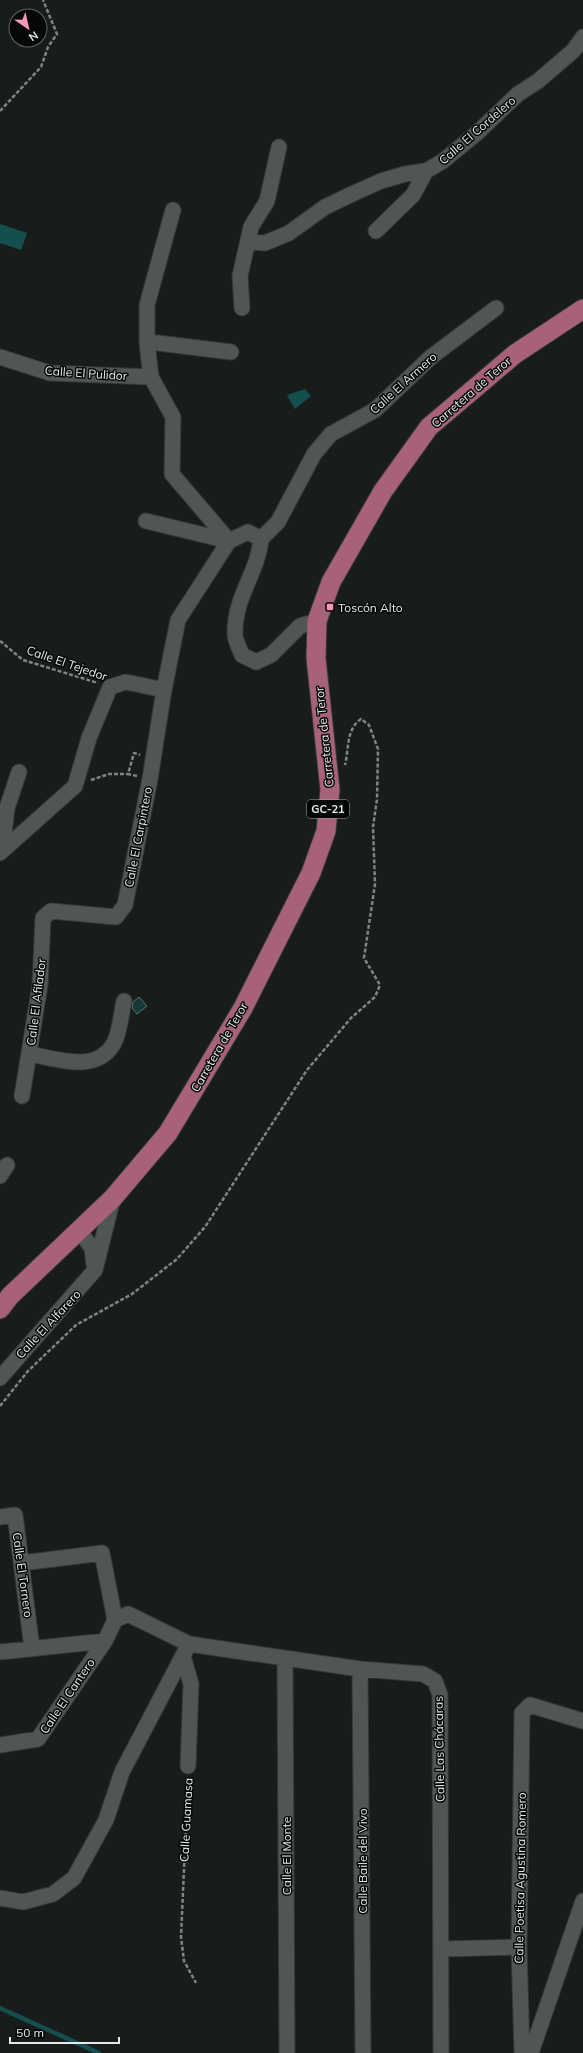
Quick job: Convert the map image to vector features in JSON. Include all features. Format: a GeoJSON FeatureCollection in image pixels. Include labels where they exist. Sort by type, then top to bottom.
{"type":"FeatureCollection","features":[{"type":"Feature","properties":{"kind":"main road","name":"Carretera de Teror"},"geometry":{"type":"LineString","coordinates":[[1,1304],[113,1198],[168,1133],[243,1008],[311,873],[326,831],[330,790],[316,658],[317,621],[331,582],[383,491],[430,427],[515,354],[583,309]]}},
{"type":"Feature","properties":{"kind":"street","name":"Calle El Cordelero"},"geometry":{"type":"LineString","coordinates":[[249,242],[266,243],[289,232],[325,207],[381,181],[405,174],[426,172],[443,161],[477,133],[518,94],[538,82],[573,50],[583,37]]}},
{"type":"Feature","properties":{"kind":"street"},"geometry":{"type":"LineString","coordinates":[[242,308],[240,276],[249,242],[251,227],[267,201],[279,147]]}},
{"type":"Feature","properties":{"kind":"street"},"geometry":{"type":"LineString","coordinates":[[376,231],[413,195],[426,172]]}},
{"type":"Feature","properties":{"kind":"street"},"geometry":{"type":"LineString","coordinates":[[173,210],[147,305],[147,343],[151,377],[173,416],[172,474],[229,541]]}},
{"type":"Feature","properties":{"kind":"street","name":"Calle El Armero"},"geometry":{"type":"LineString","coordinates":[[261,539],[278,522],[314,454],[331,434],[375,410],[431,357],[496,308]]}},
{"type":"Feature","properties":{"kind":"street"},"geometry":{"type":"LineString","coordinates":[[147,343],[231,352]]}},
{"type":"Feature","properties":{"kind":"street","name":"Calle El Pulidor"},"geometry":{"type":"LineString","coordinates":[[0,357],[50,372],[151,377]]}},
{"type":"Feature","properties":{"kind":"street"},"geometry":{"type":"LineString","coordinates":[[146,521],[229,541]]}},
{"type":"Feature","properties":{"kind":"street"},"geometry":{"type":"LineString","coordinates":[[1,852],[75,786],[89,738],[110,687],[126,682],[164,690],[178,620],[229,541],[248,532],[261,539],[260,552],[238,605],[235,636],[242,655],[256,662],[271,655],[300,626],[317,621]]}},
{"type":"Feature","properties":{"kind":"street","name":"Calle El Carpintero"},"geometry":{"type":"LineString","coordinates":[[51,911],[116,917],[125,905],[150,779],[164,690]]}},
{"type":"Feature","properties":{"kind":"street"},"geometry":{"type":"LineString","coordinates":[[1,852],[7,808],[19,772]]}},
{"type":"Feature","properties":{"kind":"street","name":"Calle El Afilador"},"geometry":{"type":"LineString","coordinates":[[22,1096],[40,985],[43,918],[51,911]]}},
{"type":"Feature","properties":{"kind":"street"},"geometry":{"type":"LineString","coordinates":[[30,1054],[81,1063],[102,1057],[114,1043],[124,1001]]}},
{"type":"Feature","properties":{"kind":"street","name":"Calle El Alfarero"},"geometry":{"type":"LineString","coordinates":[[0,1378],[95,1270],[113,1198]]}},
{"type":"Feature","properties":{"kind":"street"},"geometry":{"type":"LineString","coordinates":[[79,1231],[92,1248],[95,1270]]}},
{"type":"Feature","properties":{"kind":"street","name":"Calle El Tornero"},"geometry":{"type":"LineString","coordinates":[[0,1517],[14,1516],[22,1563],[32,1648]]}},
{"type":"Feature","properties":{"kind":"street"},"geometry":{"type":"LineString","coordinates":[[22,1563],[102,1553],[116,1620]]}},
{"type":"Feature","properties":{"kind":"street","name":"Calle Las Chácaras"},"geometry":{"type":"LineString","coordinates":[[116,1620],[128,1614],[186,1650],[285,1658],[360,1669],[423,1674],[435,1681],[440,1695],[441,2053]]}},
{"type":"Feature","properties":{"kind":"street","name":"Calle El Cantero"},"geometry":{"type":"LineString","coordinates":[[0,1745],[38,1739],[105,1641],[116,1620]]}},
{"type":"Feature","properties":{"kind":"street"},"geometry":{"type":"LineString","coordinates":[[0,1652],[105,1641]]}},
{"type":"Feature","properties":{"kind":"street"},"geometry":{"type":"LineString","coordinates":[[0,1898],[23,1902],[52,1894],[74,1878],[106,1820],[122,1772],[186,1650]]}},
{"type":"Feature","properties":{"kind":"street","name":"Calle Guamasa"},"geometry":{"type":"LineString","coordinates":[[186,1650],[191,1684],[188,1766]]}},
{"type":"Feature","properties":{"kind":"street","name":"Calle El Monte"},"geometry":{"type":"LineString","coordinates":[[285,1658],[287,2053]]}},
{"type":"Feature","properties":{"kind":"street","name":"Calle Baile del Vivo"},"geometry":{"type":"LineString","coordinates":[[360,1669],[363,2053]]}},
{"type":"Feature","properties":{"kind":"street","name":"Calle Poetisa Agustina Romero"},"geometry":{"type":"LineString","coordinates":[[522,2053],[518,1947],[522,1713],[530,1705],[583,1720]]}},
{"type":"Feature","properties":{"kind":"street"},"geometry":{"type":"LineString","coordinates":[[531,2053],[583,1901]]}},
{"type":"Feature","properties":{"kind":"street"},"geometry":{"type":"LineString","coordinates":[[441,1949],[518,1947]]}},
{"type":"Feature","properties":{"kind":"path"},"geometry":{"type":"LineString","coordinates":[[0,111],[41,67],[48,48],[57,34],[43,0]]}},
{"type":"Feature","properties":{"kind":"path","name":"Calle El Tejedor"},"geometry":{"type":"LineString","coordinates":[[0,641],[23,660],[110,687]]}},
{"type":"Feature","properties":{"kind":"path"},"geometry":{"type":"LineString","coordinates":[[0,1406],[28,1371],[76,1326],[132,1294],[177,1259],[205,1227],[307,1070],[351,1018],[375,997],[380,985],[364,958],[375,884],[373,827],[377,798],[378,749],[369,725],[361,719],[355,723],[350,734],[348,753],[342,778],[330,790]]}},
{"type":"Feature","properties":{"kind":"path"},"geometry":{"type":"LineString","coordinates":[[75,786],[109,774],[128,774]]}},
{"type":"Feature","properties":{"kind":"path","name":"Calle Guamasa"},"geometry":{"type":"LineString","coordinates":[[188,1766],[181,1937],[184,1961],[196,1983]]}},
{"type":"Feature","properties":{"kind":"water"},"geometry":{"type":"Polygon","coordinates":[[[0,224],[27,233],[21,250],[0,243],[0,224]]]}},
{"type":"Feature","properties":{"kind":"water"},"geometry":{"type":"Polygon","coordinates":[[[305,389],[311,396],[295,409],[287,395],[305,389]]]}},
{"type":"Feature","properties":{"kind":"building"},"geometry":{"type":"Polygon","coordinates":[[[139,997],[147,1006],[137,1014],[132,1008],[133,1002],[139,997]]]}},
{"type":"Feature","properties":{"kind":"waterway"},"geometry":{"type":"LineString","coordinates":[[0,2008],[99,2053]]}},
{"type":"Feature","properties":{"kind":"place","name":"Toscón Alto"},"geometry":{"type":"Point","coordinates":[330,607]}}]}
